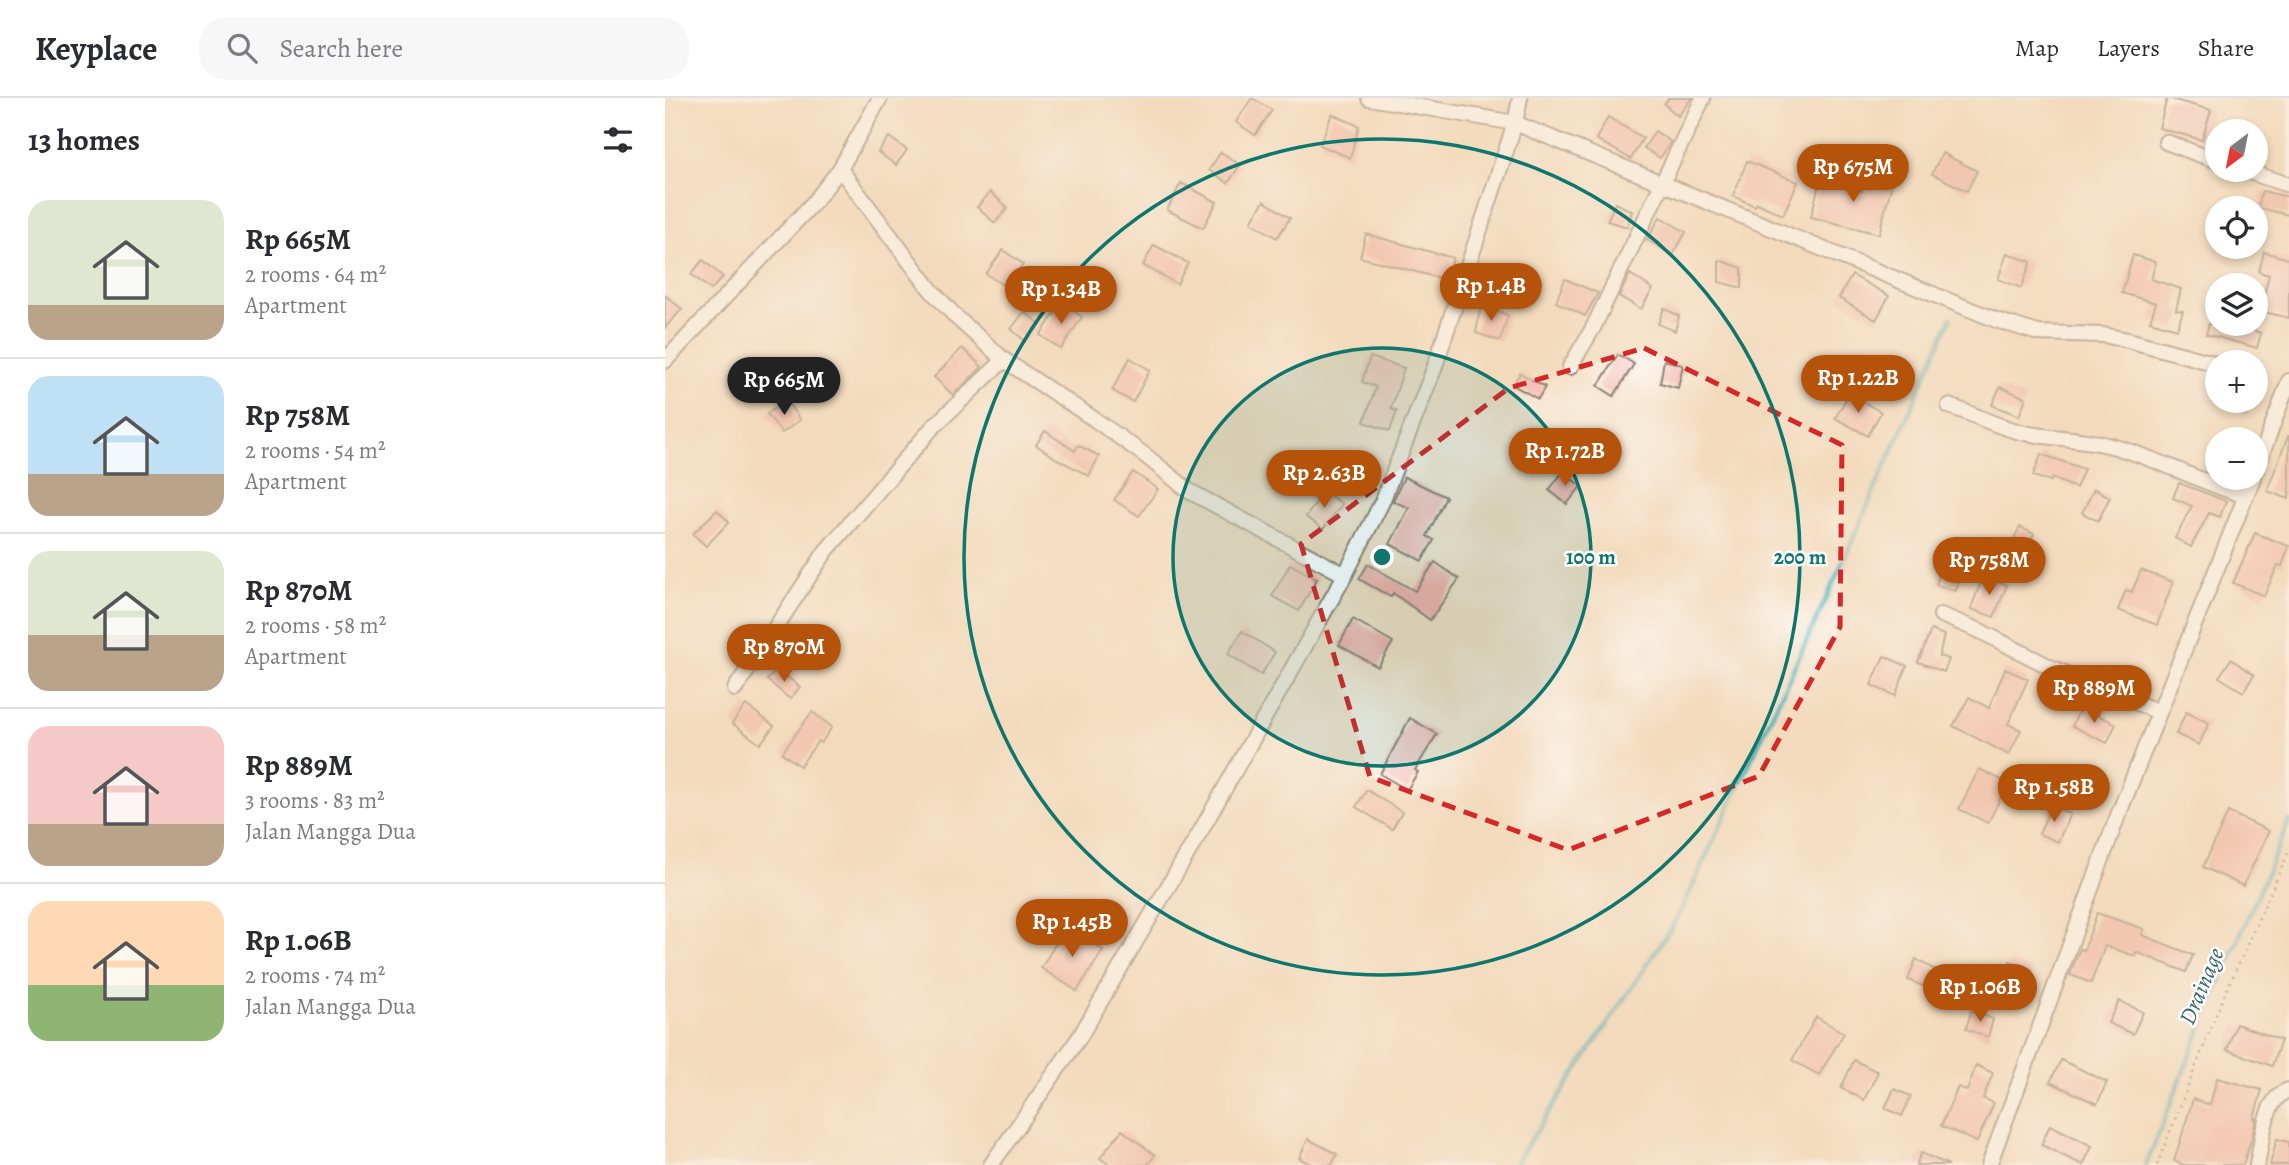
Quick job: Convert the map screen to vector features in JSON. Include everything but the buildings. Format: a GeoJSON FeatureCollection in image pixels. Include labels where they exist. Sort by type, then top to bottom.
{"type":"FeatureCollection","features":[{"type":"Feature","properties":{"kind":"street"},"geometry":{"type":"LineString","coordinates":[[665,362],[815,201],[841,169],[880,98]]}},
{"type":"Feature","properties":{"kind":"street"},"geometry":{"type":"LineString","coordinates":[[1369,98],[1515,123],[1996,320],[2038,333],[2103,335],[2205,360]]}},
{"type":"Feature","properties":{"kind":"street"},"geometry":{"type":"LineString","coordinates":[[991,1165],[1086,1026],[1199,834],[1345,575],[1382,502],[1434,369],[1515,123],[1520,98]]}},
{"type":"Feature","properties":{"kind":"street"},"geometry":{"type":"LineString","coordinates":[[1570,367],[1593,328],[1703,98]]}},
{"type":"Feature","properties":{"kind":"street"},"geometry":{"type":"LineString","coordinates":[[2166,142],[2205,157]]}},
{"type":"Feature","properties":{"kind":"street"},"geometry":{"type":"LineString","coordinates":[[841,169],[931,290],[957,318],[1004,360],[1094,419],[1189,491],[1345,575]]}},
{"type":"Feature","properties":{"kind":"street"},"geometry":{"type":"LineString","coordinates":[[2268,178],[2289,185]]}},
{"type":"Feature","properties":{"kind":"street"},"geometry":{"type":"LineString","coordinates":[[735,689],[826,551],[933,427],[1004,360]]}},
{"type":"Feature","properties":{"kind":"street"},"geometry":{"type":"LineString","coordinates":[[2268,438],[2289,381]]}},
{"type":"Feature","properties":{"kind":"street"},"geometry":{"type":"LineString","coordinates":[[1949,406],[2026,433],[2067,437],[2150,457],[2221,489],[2246,496]]}},
{"type":"Feature","properties":{"kind":"street"},"geometry":{"type":"LineString","coordinates":[[1989,1165],[2159,712],[2248,490]]}},
{"type":"Feature","properties":{"kind":"street"},"geometry":{"type":"LineString","coordinates":[[1941,615],[1978,630],[2050,667],[2159,712]]}},
{"type":"Feature","properties":{"kind":"street"},"geometry":{"type":"LineString","coordinates":[[2257,1165],[2270,1108],[2276,1096],[2289,1090]]}},
{"type":"Feature","properties":{"kind":"path"},"geometry":{"type":"LineString","coordinates":[[2157,1165],[2220,1005],[2289,851]]}},
{"type":"Feature","properties":{"kind":"highlighted area"},"geometry":{"type":"Polygon","coordinates":[[[1644,348],[1842,445],[1840,627],[1759,776],[1568,850],[1370,777],[1301,544],[1509,388],[1644,348]]]}},
{"type":"Feature","properties":{"kind":"waterway"},"geometry":{"type":"LineString","coordinates":[[1514,1165],[1677,919],[1838,573],[1951,318]]}},
{"type":"Feature","properties":{"kind":"waterway","name":"Drainage"},"geometry":{"type":"LineString","coordinates":[[2146,1165],[2289,821]]}}]}
